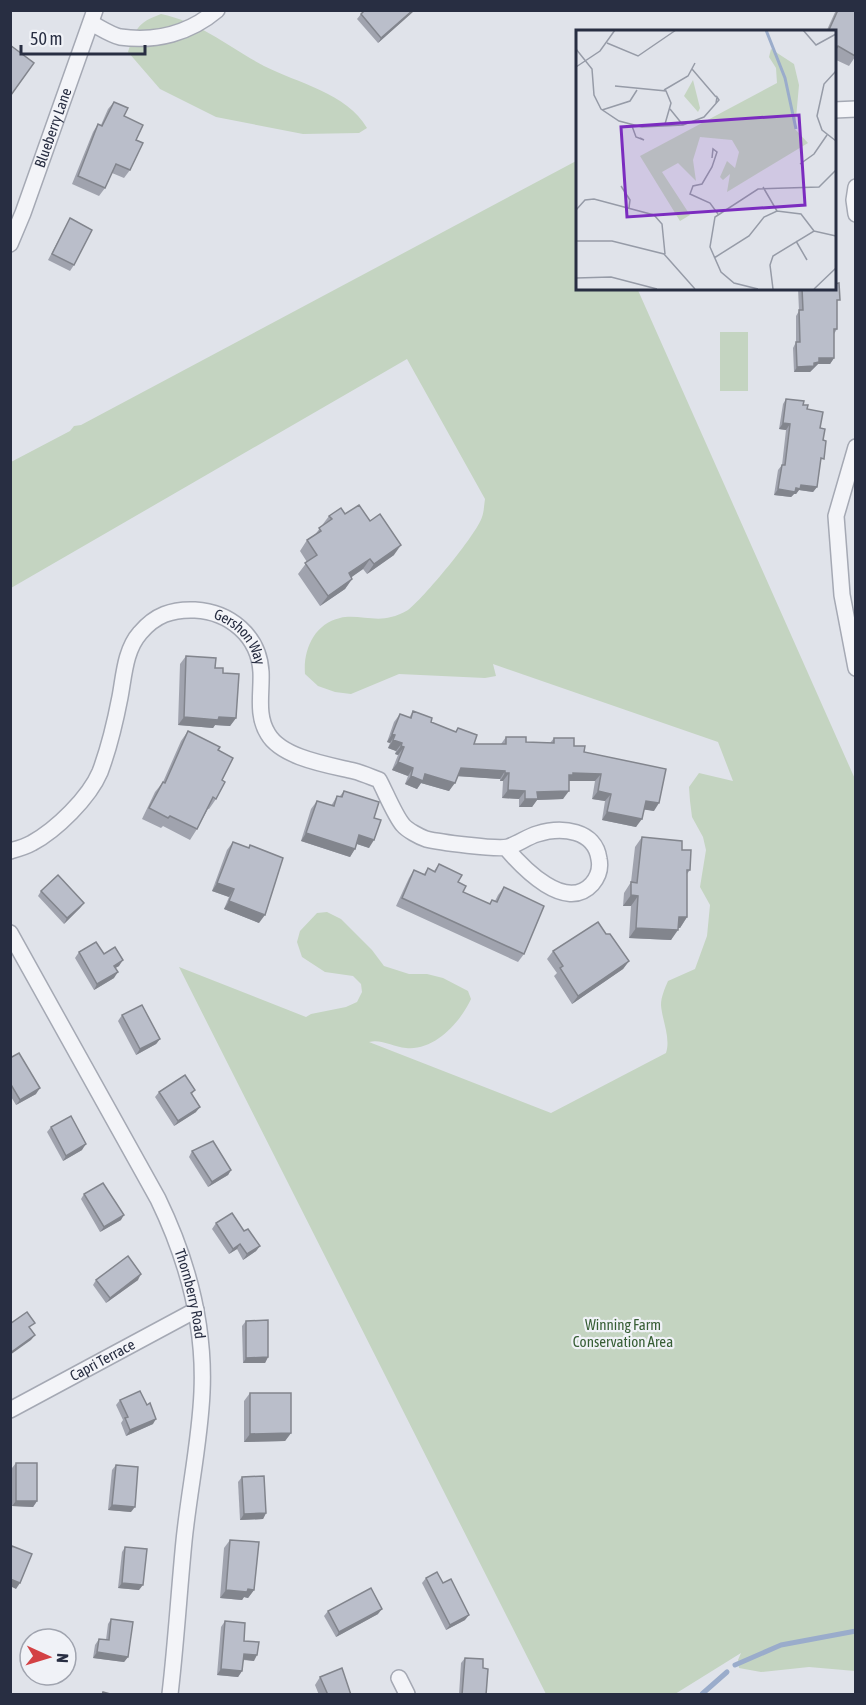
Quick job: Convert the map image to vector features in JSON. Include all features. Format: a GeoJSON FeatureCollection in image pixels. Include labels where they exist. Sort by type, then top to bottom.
{"type":"FeatureCollection","features":[{"type":"Feature","properties":{"kind":"street"},"geometry":{"type":"LineString","coordinates":[[93,17],[118,37],[166,37],[202,23],[217,10]]}},
{"type":"Feature","properties":{"kind":"street","name":"Blueberry Lane"},"geometry":{"type":"LineString","coordinates":[[10,244],[93,17]]}},
{"type":"Feature","properties":{"kind":"street"},"geometry":{"type":"LineString","coordinates":[[836,110],[855,109]]}},
{"type":"Feature","properties":{"kind":"street"},"geometry":{"type":"LineString","coordinates":[[855,187],[855,214]]}},
{"type":"Feature","properties":{"kind":"street"},"geometry":{"type":"LineString","coordinates":[[855,447],[836,516],[848,594],[855,668]]}},
{"type":"Feature","properties":{"kind":"street","name":"Gershon Way"},"geometry":{"type":"LineString","coordinates":[[10,851],[31,844],[56,826],[82,799],[99,774],[113,731],[127,660],[138,635],[158,615],[180,609],[207,611],[234,622],[254,644],[261,671],[259,706],[268,735],[288,752],[325,765],[356,771],[379,780],[403,825],[424,838],[447,843],[506,848],[537,834],[556,830],[574,832],[588,837],[598,850],[600,865],[597,879],[586,891],[566,894],[550,888],[506,848]]}},
{"type":"Feature","properties":{"kind":"street","name":"Thornberry Road"},"geometry":{"type":"LineString","coordinates":[[10,933],[163,1209],[180,1252],[196,1310],[202,1362],[202,1392],[184,1540],[170,1695]]}},
{"type":"Feature","properties":{"kind":"street","name":"Capri Terrace"},"geometry":{"type":"LineString","coordinates":[[10,1410],[196,1310]]}},
{"type":"Feature","properties":{"kind":"street"},"geometry":{"type":"LineString","coordinates":[[399,1678],[407,1695]]}},
{"type":"Feature","properties":{"kind":"green space"},"geometry":{"type":"Polygon","coordinates":[[[161,14],[202,29],[264,66],[334,97],[358,116],[367,128],[359,133],[303,134],[216,117],[160,89],[128,52],[138,27],[161,14]]]}},
{"type":"Feature","properties":{"kind":"green space","name":"Winning Farm Conservation Area"},"geometry":{"type":"Polygon","coordinates":[[[576,161],[576,290],[638,290],[855,779],[855,1671],[809,1667],[761,1672],[739,1668],[738,1660],[741,1653],[675,1694],[546,1694],[179,967],[306,1017],[346,1007],[357,1002],[362,992],[361,984],[353,976],[325,972],[302,957],[297,942],[300,931],[317,913],[327,912],[341,919],[372,950],[384,966],[409,974],[427,974],[443,978],[468,991],[471,999],[453,1026],[445,1034],[426,1045],[406,1048],[369,1042],[551,1113],[666,1053],[667,1035],[661,1005],[662,996],[668,981],[695,969],[707,936],[710,905],[700,887],[706,850],[703,837],[692,817],[689,787],[699,773],[733,781],[718,742],[493,664],[496,676],[485,678],[399,674],[351,694],[335,692],[318,686],[305,674],[308,647],[323,626],[340,618],[385,618],[408,610],[425,594],[460,551],[483,515],[485,499],[407,359],[11,588],[11,462],[70,431],[74,426],[81,425],[576,161]]]}},
{"type":"Feature","properties":{"kind":"green space"},"geometry":{"type":"Polygon","coordinates":[[[720,332],[748,332],[748,391],[720,391],[720,332]]]}},
{"type":"Feature","properties":{"kind":"building"},"geometry":{"type":"Polygon","coordinates":[[[365,10],[413,10],[381,38],[361,14],[365,10]]]}},
{"type":"Feature","properties":{"kind":"building"},"geometry":{"type":"Polygon","coordinates":[[[838,10],[855,10],[855,56],[838,46],[836,49],[836,30],[829,30],[838,10]]]}},
{"type":"Feature","properties":{"kind":"building"},"geometry":{"type":"Polygon","coordinates":[[[10,45],[34,63],[11,95],[10,95],[10,45]]]}},
{"type":"Feature","properties":{"kind":"building"},"geometry":{"type":"Polygon","coordinates":[[[114,102],[128,108],[124,116],[143,125],[136,140],[143,143],[130,170],[116,164],[105,188],[78,176],[98,124],[102,126],[114,102]]]}},
{"type":"Feature","properties":{"kind":"building"},"geometry":{"type":"Polygon","coordinates":[[[70,218],[92,230],[74,265],[52,254],[70,218]]]}},
{"type":"Feature","properties":{"kind":"building"},"geometry":{"type":"Polygon","coordinates":[[[839,283],[840,300],[837,300],[837,329],[834,329],[834,358],[819,358],[819,362],[814,363],[814,366],[797,367],[796,342],[800,342],[799,310],[803,310],[802,290],[836,290],[836,284],[839,283]]]}},
{"type":"Feature","properties":{"kind":"building"},"geometry":{"type":"Polygon","coordinates":[[[786,399],[804,401],[803,405],[808,405],[807,409],[823,412],[820,428],[825,429],[824,459],[821,458],[817,487],[801,485],[800,489],[796,488],[795,492],[778,489],[782,465],[785,465],[790,424],[783,423],[786,399]]]}},
{"type":"Feature","properties":{"kind":"building"},"geometry":{"type":"Polygon","coordinates":[[[359,505],[370,521],[380,514],[401,545],[374,564],[370,559],[349,573],[352,579],[328,596],[305,563],[317,555],[307,540],[321,531],[319,528],[332,519],[329,516],[341,508],[345,514],[359,505]]]}},
{"type":"Feature","properties":{"kind":"building"},"geometry":{"type":"Polygon","coordinates":[[[186,656],[216,658],[215,668],[223,668],[223,673],[239,674],[236,718],[219,717],[218,720],[184,717],[186,656]]]}},
{"type":"Feature","properties":{"kind":"building"},"geometry":{"type":"Polygon","coordinates":[[[413,711],[432,718],[431,722],[456,732],[458,728],[477,735],[474,744],[506,744],[506,737],[526,737],[526,742],[554,743],[554,738],[574,738],[574,746],[585,746],[584,752],[666,769],[659,803],[646,801],[642,819],[607,812],[611,794],[598,791],[601,774],[573,773],[569,775],[569,791],[537,792],[538,799],[525,799],[525,791],[508,790],[509,773],[505,771],[461,768],[455,783],[425,774],[423,781],[411,776],[413,768],[398,762],[404,747],[401,746],[402,743],[393,740],[395,735],[392,734],[400,714],[411,718],[413,711]]]}},
{"type":"Feature","properties":{"kind":"building"},"geometry":{"type":"Polygon","coordinates":[[[188,731],[220,747],[218,750],[233,758],[222,780],[225,782],[216,799],[213,797],[197,829],[149,808],[163,782],[165,783],[188,731]]]}},
{"type":"Feature","properties":{"kind":"building"},"geometry":{"type":"Polygon","coordinates":[[[344,791],[379,802],[374,818],[381,820],[374,840],[359,835],[355,849],[306,833],[317,801],[334,806],[337,796],[342,797],[344,791]]]}},
{"type":"Feature","properties":{"kind":"building"},"geometry":{"type":"Polygon","coordinates":[[[642,837],[682,841],[682,850],[691,850],[690,870],[687,870],[687,917],[679,917],[678,930],[636,928],[638,896],[631,895],[631,882],[637,883],[642,837]]]}},
{"type":"Feature","properties":{"kind":"building"},"geometry":{"type":"Polygon","coordinates":[[[233,842],[249,848],[250,845],[283,858],[265,915],[229,901],[234,889],[217,883],[233,842]]]}},
{"type":"Feature","properties":{"kind":"building"},"geometry":{"type":"Polygon","coordinates":[[[439,864],[462,875],[458,882],[466,886],[463,892],[490,904],[492,900],[497,902],[504,887],[544,906],[524,954],[402,898],[414,870],[425,875],[428,868],[435,872],[439,864]]]}},
{"type":"Feature","properties":{"kind":"building"},"geometry":{"type":"Polygon","coordinates":[[[58,875],[84,903],[67,918],[41,891],[58,875]]]}},
{"type":"Feature","properties":{"kind":"building"},"geometry":{"type":"Polygon","coordinates":[[[598,922],[606,934],[610,934],[629,961],[578,996],[560,968],[563,966],[553,951],[598,922]]]}},
{"type":"Feature","properties":{"kind":"building"},"geometry":{"type":"Polygon","coordinates":[[[96,942],[104,954],[115,947],[123,960],[114,966],[118,972],[97,984],[79,952],[96,942]]]}},
{"type":"Feature","properties":{"kind":"building"},"geometry":{"type":"Polygon","coordinates":[[[142,1005],[160,1039],[140,1049],[122,1015],[142,1005]]]}},
{"type":"Feature","properties":{"kind":"building"},"geometry":{"type":"Polygon","coordinates":[[[19,1053],[40,1088],[20,1100],[10,1083],[10,1058],[19,1053]]]}},
{"type":"Feature","properties":{"kind":"building"},"geometry":{"type":"Polygon","coordinates":[[[185,1075],[195,1090],[191,1093],[200,1107],[178,1121],[159,1092],[185,1075]]]}},
{"type":"Feature","properties":{"kind":"building"},"geometry":{"type":"Polygon","coordinates":[[[71,1116],[86,1144],[66,1156],[51,1127],[71,1116]]]}},
{"type":"Feature","properties":{"kind":"building"},"geometry":{"type":"Polygon","coordinates":[[[213,1141],[231,1170],[212,1182],[192,1151],[213,1141]]]}},
{"type":"Feature","properties":{"kind":"building"},"geometry":{"type":"Polygon","coordinates":[[[103,1183],[124,1215],[104,1227],[84,1194],[103,1183]]]}},
{"type":"Feature","properties":{"kind":"building"},"geometry":{"type":"Polygon","coordinates":[[[232,1213],[244,1231],[248,1229],[260,1246],[247,1254],[240,1244],[233,1249],[216,1223],[232,1213]]]}},
{"type":"Feature","properties":{"kind":"building"},"geometry":{"type":"Polygon","coordinates":[[[128,1256],[141,1274],[110,1298],[96,1280],[128,1256]]]}},
{"type":"Feature","properties":{"kind":"building"},"geometry":{"type":"Polygon","coordinates":[[[27,1312],[35,1323],[29,1327],[35,1335],[10,1353],[10,1324],[27,1312]]]}},
{"type":"Feature","properties":{"kind":"building"},"geometry":{"type":"Polygon","coordinates":[[[268,1320],[268,1357],[246,1358],[246,1321],[268,1320]]]}},
{"type":"Feature","properties":{"kind":"building"},"geometry":{"type":"Polygon","coordinates":[[[140,1391],[147,1405],[150,1403],[156,1419],[130,1430],[125,1418],[128,1417],[120,1400],[140,1391]]]}},
{"type":"Feature","properties":{"kind":"building"},"geometry":{"type":"Polygon","coordinates":[[[250,1393],[291,1393],[291,1433],[250,1434],[250,1393]]]}},
{"type":"Feature","properties":{"kind":"building"},"geometry":{"type":"Polygon","coordinates":[[[16,1463],[37,1463],[37,1501],[16,1501],[16,1463]]]}},
{"type":"Feature","properties":{"kind":"building"},"geometry":{"type":"Polygon","coordinates":[[[116,1465],[138,1467],[135,1507],[112,1505],[116,1465]]]}},
{"type":"Feature","properties":{"kind":"building"},"geometry":{"type":"Polygon","coordinates":[[[264,1476],[266,1513],[244,1514],[242,1477],[264,1476]]]}},
{"type":"Feature","properties":{"kind":"building"},"geometry":{"type":"Polygon","coordinates":[[[230,1540],[259,1542],[254,1590],[248,1589],[247,1592],[226,1590],[230,1540]]]}},
{"type":"Feature","properties":{"kind":"building"},"geometry":{"type":"Polygon","coordinates":[[[12,1546],[32,1554],[20,1583],[10,1579],[12,1546]]]}},
{"type":"Feature","properties":{"kind":"building"},"geometry":{"type":"Polygon","coordinates":[[[125,1547],[147,1549],[143,1585],[122,1583],[125,1547]]]}},
{"type":"Feature","properties":{"kind":"building"},"geometry":{"type":"Polygon","coordinates":[[[437,1572],[443,1583],[451,1579],[469,1615],[450,1625],[426,1578],[437,1572]]]}},
{"type":"Feature","properties":{"kind":"building"},"geometry":{"type":"Polygon","coordinates":[[[371,1588],[382,1609],[339,1632],[328,1611],[371,1588]]]}},
{"type":"Feature","properties":{"kind":"building"},"geometry":{"type":"Polygon","coordinates":[[[111,1619],[133,1622],[128,1657],[97,1652],[99,1639],[109,1640],[111,1619]]]}},
{"type":"Feature","properties":{"kind":"building"},"geometry":{"type":"Polygon","coordinates":[[[225,1621],[245,1623],[244,1641],[259,1642],[257,1655],[244,1654],[242,1671],[221,1669],[225,1621]]]}},
{"type":"Feature","properties":{"kind":"building"},"geometry":{"type":"Polygon","coordinates":[[[465,1658],[483,1659],[483,1668],[488,1669],[486,1695],[462,1695],[465,1658]]]}},
{"type":"Feature","properties":{"kind":"building"},"geometry":{"type":"Polygon","coordinates":[[[342,1668],[351,1695],[328,1695],[320,1677],[342,1668]]]}},
{"type":"Feature","properties":{"kind":"waterway"},"geometry":{"type":"LineString","coordinates":[[735,1665],[781,1645],[856,1631]]}},
{"type":"Feature","properties":{"kind":"waterway"},"geometry":{"type":"LineString","coordinates":[[702,1694],[727,1672]]}}]}
